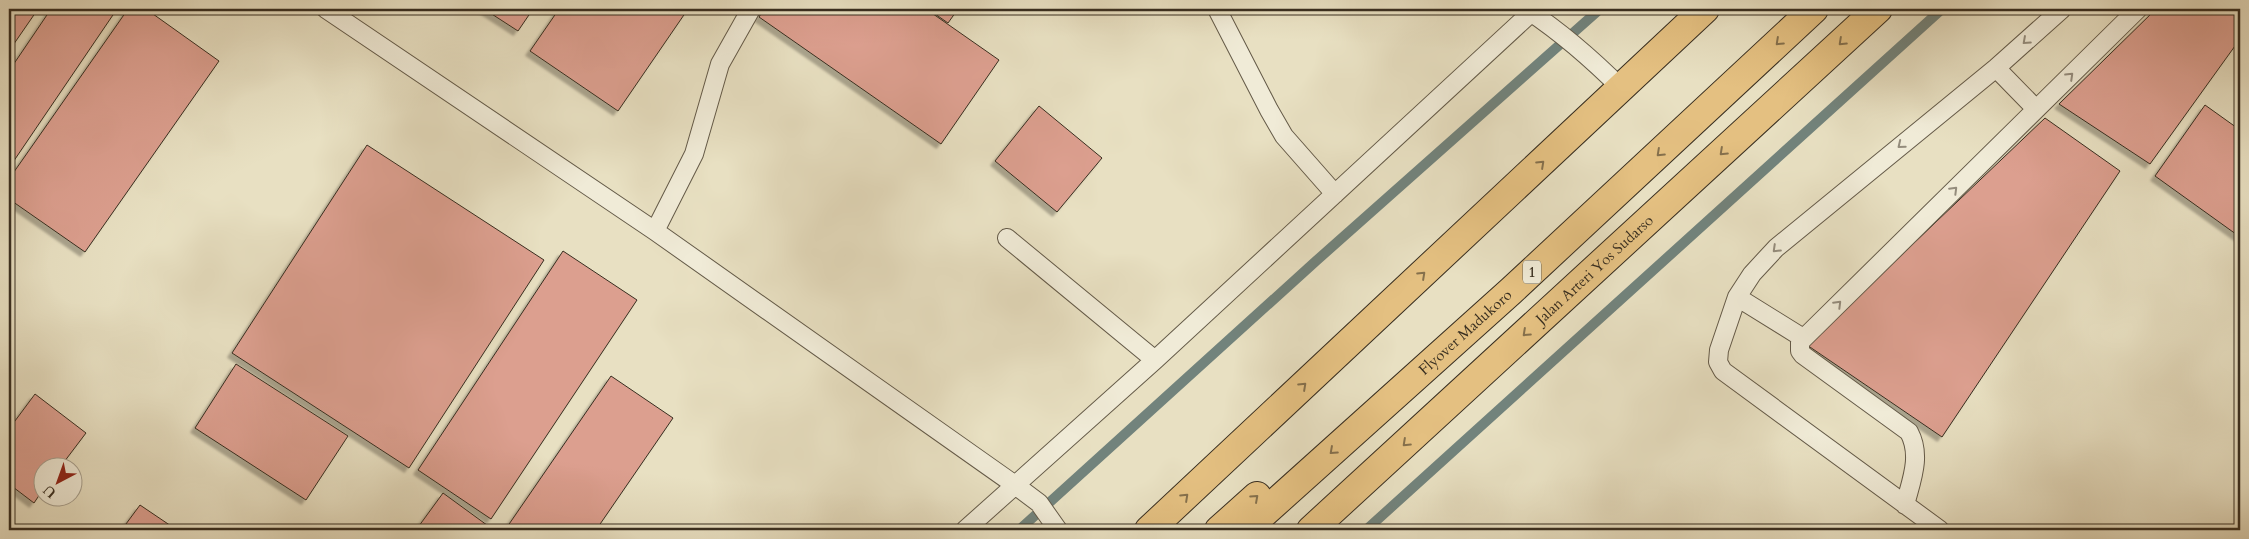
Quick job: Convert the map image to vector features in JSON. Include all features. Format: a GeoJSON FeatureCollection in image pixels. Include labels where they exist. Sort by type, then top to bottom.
{"type":"FeatureCollection","features":[{"type":"Feature","properties":{"kind":"highway"},"geometry":{"type":"LineString","coordinates":[[1149,530],[1706,9]]}},
{"type":"Feature","properties":{"kind":"highway","name":"Flyover Madukoro"},"geometry":{"type":"LineString","coordinates":[[1218,530],[1500,279],[1787,9]]}},
{"type":"Feature","properties":{"kind":"highway","name":"Flyover Madukoro"},"geometry":{"type":"LineString","coordinates":[[1245,530],[1511,291],[1814,9]]}},
{"type":"Feature","properties":{"kind":"highway","name":"Jalan Arteri Yos Sudarso"},"geometry":{"type":"LineString","coordinates":[[1311,530],[1878,9]]}},
{"type":"Feature","properties":{"kind":"lane"},"geometry":{"type":"LineString","coordinates":[[326,9],[655,231],[1015,485],[1039,503],[1058,530]]}},
{"type":"Feature","properties":{"kind":"lane"},"geometry":{"type":"LineString","coordinates":[[655,231],[694,154],[720,64],[751,9]]}},
{"type":"Feature","properties":{"kind":"lane"},"geometry":{"type":"LineString","coordinates":[[1217,9],[1284,136],[1335,194]]}},
{"type":"Feature","properties":{"kind":"lane"},"geometry":{"type":"LineString","coordinates":[[1940,530],[1723,371],[1718,362],[1719,350],[1738,297],[1752,274],[1776,248],[1996,68],[2062,9]]}},
{"type":"Feature","properties":{"kind":"lane"},"geometry":{"type":"LineString","coordinates":[[1906,505],[1916,456],[1914,441],[1909,432],[1803,355],[1800,347],[1803,338],[2138,9]]}},
{"type":"Feature","properties":{"kind":"lane"},"geometry":{"type":"LineString","coordinates":[[965,530],[1155,360],[1530,10],[1597,64],[1622,89]]}},
{"type":"Feature","properties":{"kind":"lane"},"geometry":{"type":"LineString","coordinates":[[1996,68],[2036,109]]}},
{"type":"Feature","properties":{"kind":"lane"},"geometry":{"type":"LineString","coordinates":[[1007,238],[1155,360]]}},
{"type":"Feature","properties":{"kind":"lane"},"geometry":{"type":"LineString","coordinates":[[1738,297],[1803,338]]}},
{"type":"Feature","properties":{"kind":"building"},"geometry":{"type":"Polygon","coordinates":[[[9,9],[38,9],[9,51],[9,9]]]}},
{"type":"Feature","properties":{"kind":"building"},"geometry":{"type":"Polygon","coordinates":[[[51,9],[117,9],[9,168],[9,71],[51,9]]]}},
{"type":"Feature","properties":{"kind":"building"},"geometry":{"type":"Polygon","coordinates":[[[128,9],[146,9],[219,61],[85,252],[9,199],[9,179],[128,9]]]}},
{"type":"Feature","properties":{"kind":"building"},"geometry":{"type":"Polygon","coordinates":[[[484,9],[533,9],[518,31],[484,9]]]}},
{"type":"Feature","properties":{"kind":"building"},"geometry":{"type":"Polygon","coordinates":[[[559,9],[688,9],[618,111],[530,51],[559,9]]]}},
{"type":"Feature","properties":{"kind":"building"},"geometry":{"type":"Polygon","coordinates":[[[764,9],[926,9],[999,60],[941,144],[759,17],[764,9]]]}},
{"type":"Feature","properties":{"kind":"building"},"geometry":{"type":"Polygon","coordinates":[[[928,9],[958,9],[948,23],[928,9]]]}},
{"type":"Feature","properties":{"kind":"building"},"geometry":{"type":"Polygon","coordinates":[[[2156,9],[2240,9],[2240,39],[2150,164],[2059,104],[2156,9]]]}},
{"type":"Feature","properties":{"kind":"building"},"geometry":{"type":"Polygon","coordinates":[[[2205,105],[2240,130],[2240,237],[2155,176],[2205,105]]]}},
{"type":"Feature","properties":{"kind":"building"},"geometry":{"type":"Polygon","coordinates":[[[1039,106],[1102,158],[1057,212],[995,161],[1039,106]]]}},
{"type":"Feature","properties":{"kind":"building"},"geometry":{"type":"Polygon","coordinates":[[[2045,118],[2120,171],[1942,437],[1807,345],[2045,118]]]}},
{"type":"Feature","properties":{"kind":"building"},"geometry":{"type":"Polygon","coordinates":[[[367,145],[544,260],[409,468],[232,353],[367,145]]]}},
{"type":"Feature","properties":{"kind":"building"},"geometry":{"type":"Polygon","coordinates":[[[563,251],[637,300],[491,519],[418,470],[563,251]]]}},
{"type":"Feature","properties":{"kind":"building"},"geometry":{"type":"Polygon","coordinates":[[[236,364],[348,436],[306,500],[195,428],[236,364]]]}},
{"type":"Feature","properties":{"kind":"building"},"geometry":{"type":"Polygon","coordinates":[[[611,376],[673,418],[596,530],[505,530],[611,376]]]}},
{"type":"Feature","properties":{"kind":"building"},"geometry":{"type":"Polygon","coordinates":[[[35,394],[86,433],[69,456],[32,456],[32,501],[9,484],[9,429],[35,394]]]}},
{"type":"Feature","properties":{"kind":"building"},"geometry":{"type":"Polygon","coordinates":[[[443,493],[491,528],[490,530],[416,530],[443,493]]]}},
{"type":"Feature","properties":{"kind":"building"},"geometry":{"type":"Polygon","coordinates":[[[140,505],[177,530],[126,530],[123,528],[140,505]]]}},
{"type":"Feature","properties":{"kind":"waterway"},"geometry":{"type":"LineString","coordinates":[[1019,530],[1316,261],[1600,9]]}},
{"type":"Feature","properties":{"kind":"waterway"},"geometry":{"type":"LineString","coordinates":[[1366,530],[1942,9]]}}]}
